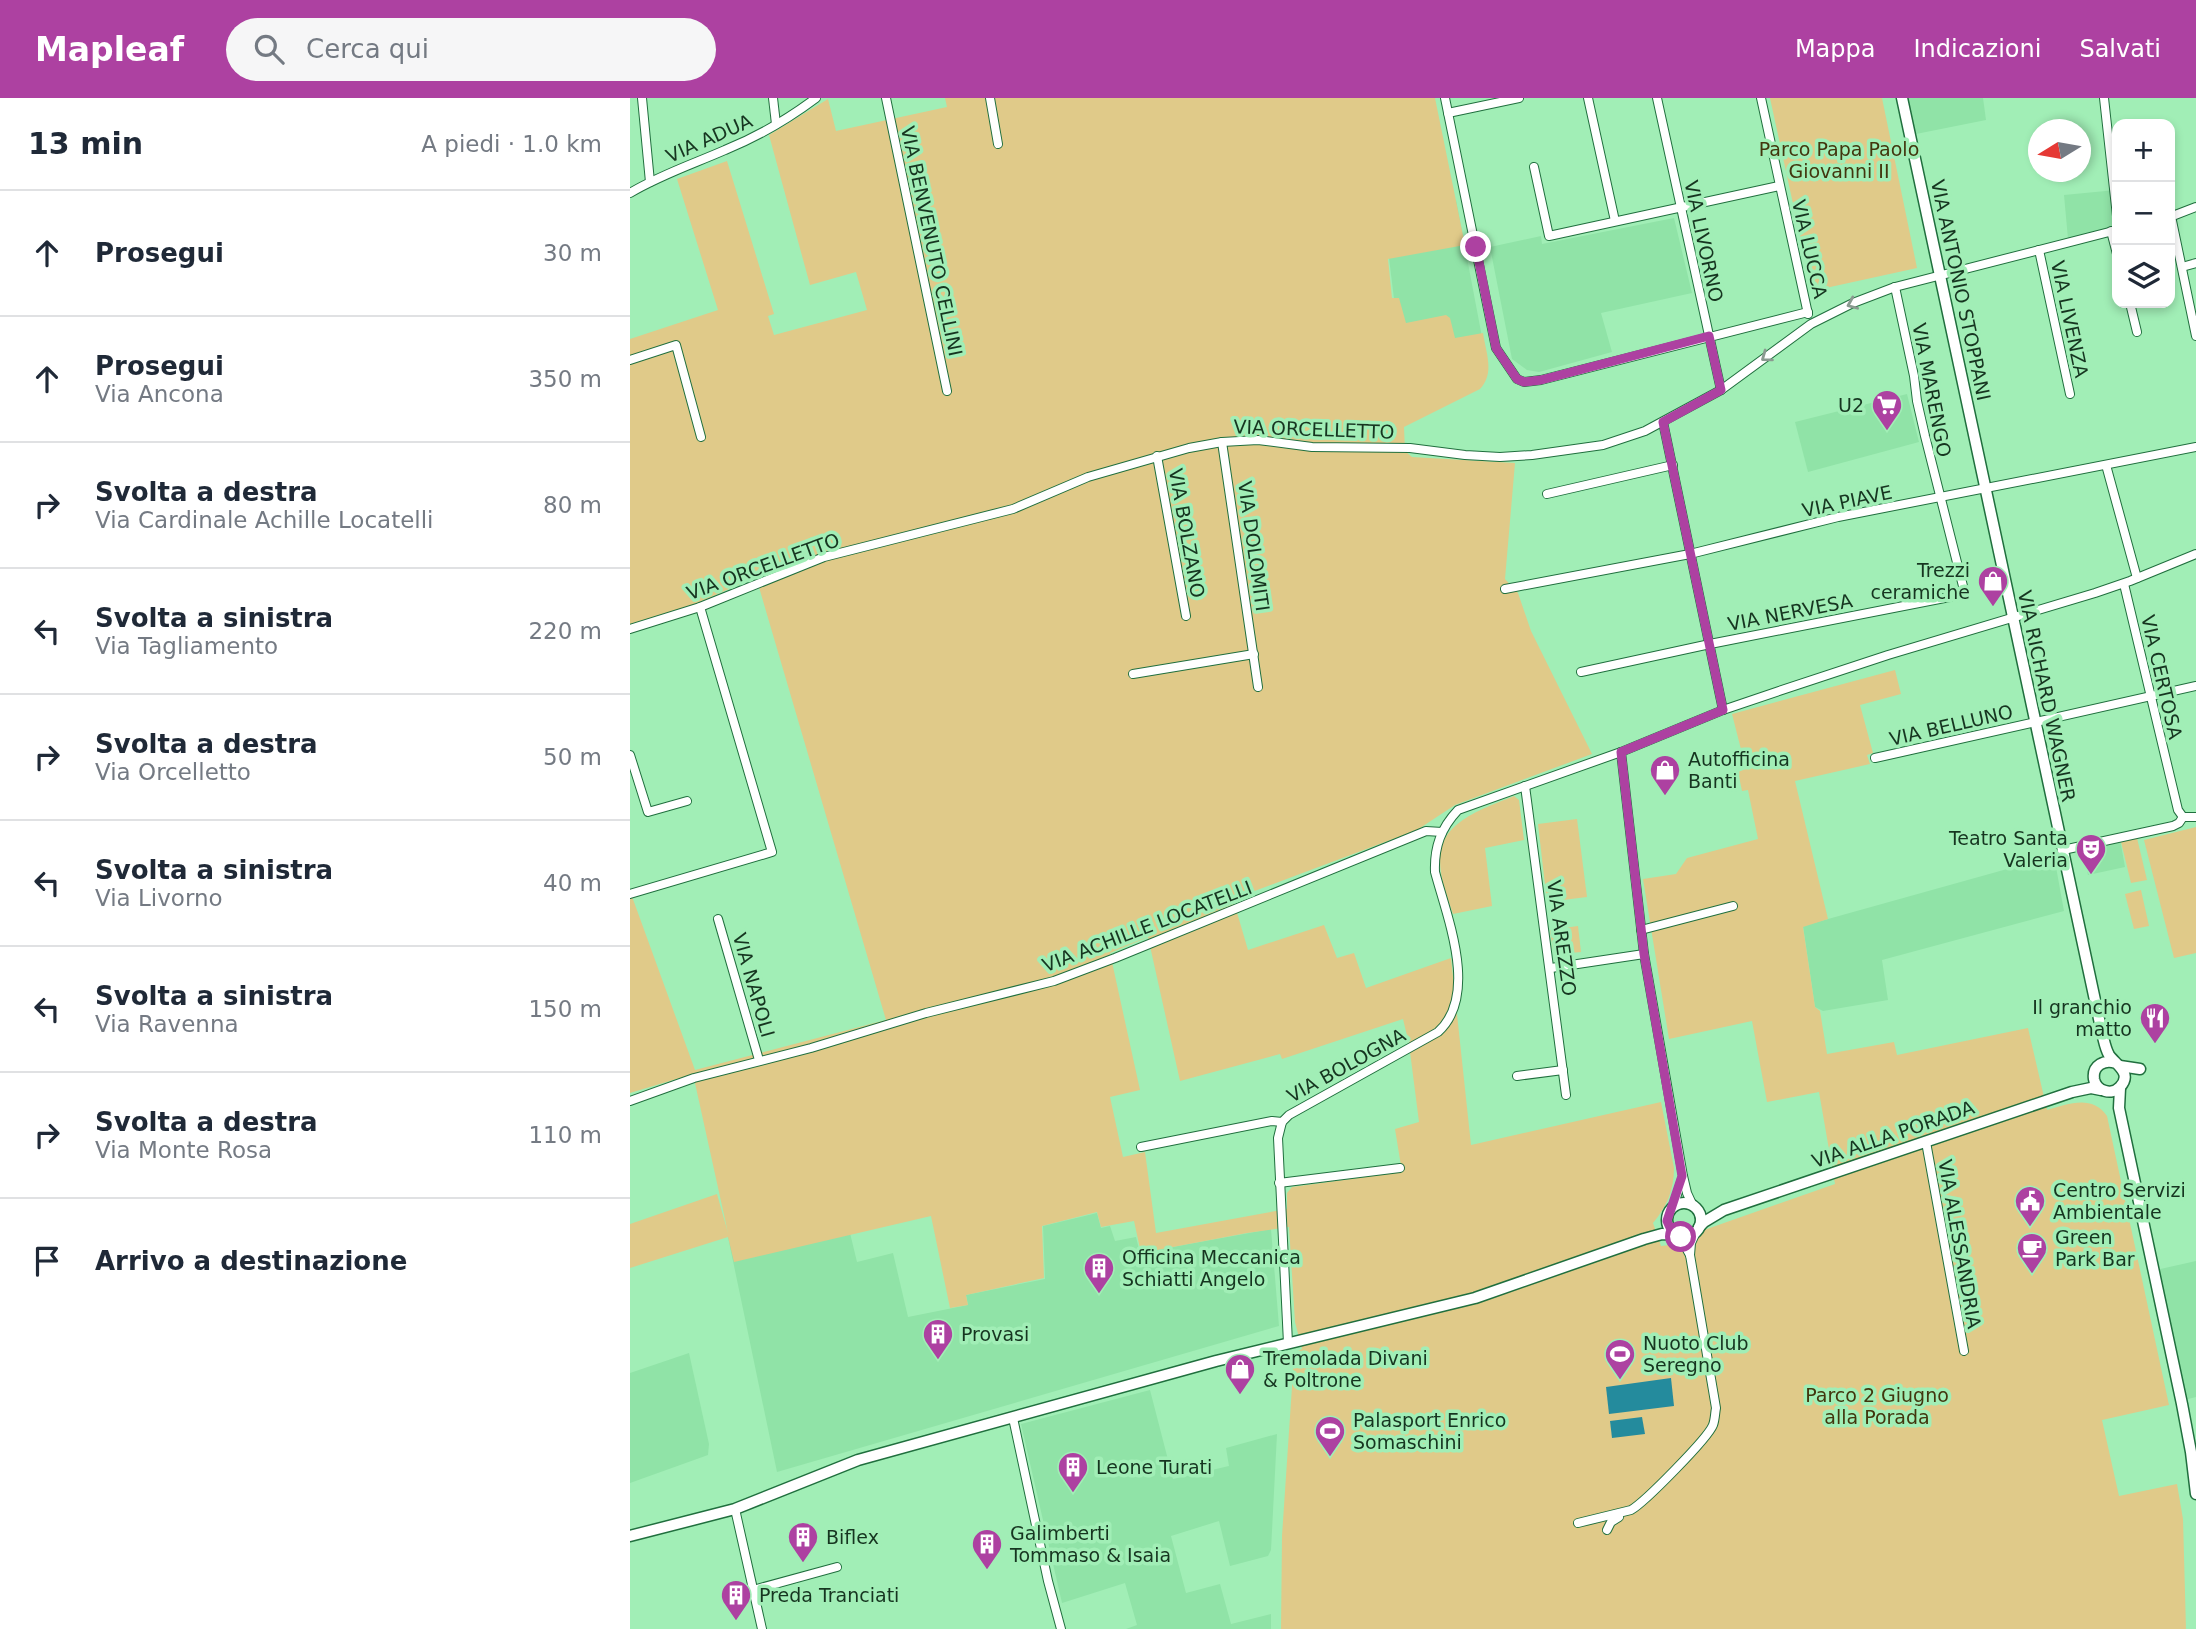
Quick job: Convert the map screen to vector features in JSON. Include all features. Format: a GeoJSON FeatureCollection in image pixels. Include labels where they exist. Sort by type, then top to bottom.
{"type":"FeatureCollection","features":[{"type":"Feature","properties":{"kind":"street"},"geometry":{"type":"LineString","coordinates":[[642,98],[650,182]]}},
{"type":"Feature","properties":{"kind":"street"},"geometry":{"type":"LineString","coordinates":[[773,98],[776,124]]}},
{"type":"Feature","properties":{"kind":"street","name":"VIA ADUA"},"geometry":{"type":"LineString","coordinates":[[630,193],[726,150],[776,124],[816,98]]}},
{"type":"Feature","properties":{"kind":"street","name":"VIA BENVENUTO CELLINI"},"geometry":{"type":"LineString","coordinates":[[886,98],[947,391]]}},
{"type":"Feature","properties":{"kind":"street"},"geometry":{"type":"LineString","coordinates":[[990,98],[998,144]]}},
{"type":"Feature","properties":{"kind":"street"},"geometry":{"type":"LineString","coordinates":[[1445,98],[1496,348],[1517,379],[1524,382],[1541,380],[1808,312]]}},
{"type":"Feature","properties":{"kind":"street"},"geometry":{"type":"LineString","coordinates":[[1448,113],[1518,98]]}},
{"type":"Feature","properties":{"kind":"street"},"geometry":{"type":"LineString","coordinates":[[1588,98],[1615,221]]}},
{"type":"Feature","properties":{"kind":"street","name":"VIA LIVORNO"},"geometry":{"type":"LineString","coordinates":[[1657,98],[1721,390]]}},
{"type":"Feature","properties":{"kind":"street","name":"VIA LUCCA"},"geometry":{"type":"LineString","coordinates":[[1760,98],[1811,324]]}},
{"type":"Feature","properties":{"kind":"street","name":"VIA ANTONIO STOPPANI"},"geometry":{"type":"LineString","coordinates":[[1902,98],[1985,489]]}},
{"type":"Feature","properties":{"kind":"street"},"geometry":{"type":"LineString","coordinates":[[2104,98],[2113,182]]}},
{"type":"Feature","properties":{"kind":"street"},"geometry":{"type":"LineString","coordinates":[[1534,167],[1549,236],[1779,186]]}},
{"type":"Feature","properties":{"kind":"street"},"geometry":{"type":"LineString","coordinates":[[2175,215],[2196,207]]}},
{"type":"Feature","properties":{"kind":"street","name":"VIA ORCELLETTO"},"geometry":{"type":"LineString","coordinates":[[630,629],[700,607],[824,557],[1013,509],[1088,477],[1157,456],[1222,442],[1258,440],[1312,447],[1410,448],[1500,457],[1532,456],[1603,445],[1663,422],[1721,390],[1811,324],[1853,303],[1940,275],[2112,232]]}},
{"type":"Feature","properties":{"kind":"street"},"geometry":{"type":"LineString","coordinates":[[2175,235],[2196,336]]}},
{"type":"Feature","properties":{"kind":"street","name":"VIA LIVENZA"},"geometry":{"type":"LineString","coordinates":[[2039,250],[2070,394]]}},
{"type":"Feature","properties":{"kind":"street"},"geometry":{"type":"LineString","coordinates":[[2182,267],[2196,263]]}},
{"type":"Feature","properties":{"kind":"street","name":"VIA MARENGO"},"geometry":{"type":"LineString","coordinates":[[1895,288],[1919,411],[1965,594]]}},
{"type":"Feature","properties":{"kind":"street"},"geometry":{"type":"LineString","coordinates":[[2131,308],[2137,332]]}},
{"type":"Feature","properties":{"kind":"street"},"geometry":{"type":"LineString","coordinates":[[630,360],[676,345],[701,437]]}},
{"type":"Feature","properties":{"kind":"street"},"geometry":{"type":"LineString","coordinates":[[1663,422],[1723,710]]}},
{"type":"Feature","properties":{"kind":"street","name":"VIA DOLOMITI"},"geometry":{"type":"LineString","coordinates":[[1222,442],[1258,687]]}},
{"type":"Feature","properties":{"kind":"street","name":"VIA PIAVE"},"geometry":{"type":"LineString","coordinates":[[1505,589],[1690,554],[1838,517],[2196,447]]}},
{"type":"Feature","properties":{"kind":"street","name":"VIA BOLZANO"},"geometry":{"type":"LineString","coordinates":[[1157,456],[1186,616]]}},
{"type":"Feature","properties":{"kind":"street"},"geometry":{"type":"LineString","coordinates":[[2106,464],[2137,578]]}},
{"type":"Feature","properties":{"kind":"street"},"geometry":{"type":"LineString","coordinates":[[1547,494],[1673,465]]}},
{"type":"Feature","properties":{"kind":"street","name":"VIA RICHARD WAGNER"},"geometry":{"type":"LineString","coordinates":[[1985,489],[2102,1033],[2107,1050],[2118,1064]]}},
{"type":"Feature","properties":{"kind":"street"},"geometry":{"type":"LineString","coordinates":[[1441,832],[1458,810],[1621,752],[1723,710],[1888,655],[2124,584],[2196,554]]}},
{"type":"Feature","properties":{"kind":"street","name":"VIA CERTOSA"},"geometry":{"type":"LineString","coordinates":[[2124,584],[2178,810],[2183,817]]}},
{"type":"Feature","properties":{"kind":"street","name":"VIA NERVESA"},"geometry":{"type":"LineString","coordinates":[[1581,672],[1965,594]]}},
{"type":"Feature","properties":{"kind":"street"},"geometry":{"type":"LineString","coordinates":[[630,894],[772,852],[700,607]]}},
{"type":"Feature","properties":{"kind":"street"},"geometry":{"type":"LineString","coordinates":[[1133,674],[1254,654]]}},
{"type":"Feature","properties":{"kind":"street","name":"VIA BELLUNO"},"geometry":{"type":"LineString","coordinates":[[1875,758],[2196,686]]}},
{"type":"Feature","properties":{"kind":"street"},"geometry":{"type":"LineString","coordinates":[[1607,1530],[1611,1521],[1631,1510],[1660,1485],[1712,1427],[1716,1408],[1689,1255],[1700,1217],[1686,1194],[1682,1176],[1644,954],[1621,752]]}},
{"type":"Feature","properties":{"kind":"street"},"geometry":{"type":"LineString","coordinates":[[630,755],[648,812],[687,801]]}},
{"type":"Feature","properties":{"kind":"street","name":"VIA AREZZO"},"geometry":{"type":"LineString","coordinates":[[1525,786],[1566,1095]]}},
{"type":"Feature","properties":{"kind":"street"},"geometry":{"type":"LineString","coordinates":[[2063,850],[2173,825],[2179,823],[2183,817],[2196,817]]}},
{"type":"Feature","properties":{"kind":"street","name":"VIA ACHILLE LOCATELLI"},"geometry":{"type":"LineString","coordinates":[[630,1101],[694,1078],[811,1048],[926,1013],[1054,981],[1426,831],[1441,832]]}},
{"type":"Feature","properties":{"kind":"street","name":"VIA BOLOGNA"},"geometry":{"type":"LineString","coordinates":[[1291,1342],[1279,1183],[1278,1138],[1282,1122],[1289,1115],[1438,1032],[1450,1019],[1456,997],[1458,973],[1456,953],[1436,872],[1435,858],[1441,832]]}},
{"type":"Feature","properties":{"kind":"street"},"geometry":{"type":"LineString","coordinates":[[1641,930],[1733,906]]}},
{"type":"Feature","properties":{"kind":"street","name":"VIA NAPOLI"},"geometry":{"type":"LineString","coordinates":[[718,919],[759,1060]]}},
{"type":"Feature","properties":{"kind":"street"},"geometry":{"type":"LineString","coordinates":[[1551,968],[1644,954]]}},
{"type":"Feature","properties":{"kind":"street","name":"VIA RICHARD WAGNER"},"geometry":{"type":"LineString","coordinates":[[2096,1069],[2102,1052],[2102,1033]]}},
{"type":"Feature","properties":{"kind":"street"},"geometry":{"type":"LineString","coordinates":[[2103,1091],[2110,1092],[2140,1069],[2106,1061],[2096,1069],[2095,1082],[2103,1091],[2114,1100],[2119,1108]]}},
{"type":"Feature","properties":{"kind":"street"},"geometry":{"type":"LineString","coordinates":[[2118,1064],[2122,1084],[2119,1108],[2179,1391],[2195,1473],[2196,1494]]}},
{"type":"Feature","properties":{"kind":"street","name":"VIA ALLA PORADA"},"geometry":{"type":"LineString","coordinates":[[2072,1092],[2096,1069]]}},
{"type":"Feature","properties":{"kind":"street"},"geometry":{"type":"LineString","coordinates":[[1517,1076],[1563,1070]]}},
{"type":"Feature","properties":{"kind":"street","name":"VIA ALLA PORADA"},"geometry":{"type":"LineString","coordinates":[[1697,1230],[1704,1222],[1724,1210],[2072,1092],[2091,1088],[2103,1091]]}},
{"type":"Feature","properties":{"kind":"street"},"geometry":{"type":"LineString","coordinates":[[1141,1147],[1272,1121],[1282,1122]]}},
{"type":"Feature","properties":{"kind":"street","name":"VIA ALESSANDRIA"},"geometry":{"type":"LineString","coordinates":[[1926,1142],[1964,1351]]}},
{"type":"Feature","properties":{"kind":"street"},"geometry":{"type":"LineString","coordinates":[[1279,1183],[1400,1168]]}},
{"type":"Feature","properties":{"kind":"street"},"geometry":{"type":"LineString","coordinates":[[1682,1176],[1670,1210],[1668,1225],[1689,1255]]}},
{"type":"Feature","properties":{"kind":"street"},"geometry":{"type":"LineString","coordinates":[[1644,1239],[1670,1210],[1680,1203],[1695,1207]]}},
{"type":"Feature","properties":{"kind":"street","name":"VIA ALLA PORADA"},"geometry":{"type":"LineString","coordinates":[[1695,1207],[1724,1210]]}},
{"type":"Feature","properties":{"kind":"street"},"geometry":{"type":"LineString","coordinates":[[633,1533],[710,1517],[858,1460],[1291,1342],[1475,1298],[1644,1239],[1662,1234],[1686,1237],[1697,1230]]}},
{"type":"Feature","properties":{"kind":"street"},"geometry":{"type":"LineString","coordinates":[[1013,1418],[1048,1581],[1062,1629]]}},
{"type":"Feature","properties":{"kind":"street"},"geometry":{"type":"LineString","coordinates":[[735,1508],[762,1629]]}},
{"type":"Feature","properties":{"kind":"street"},"geometry":{"type":"LineString","coordinates":[[1578,1523],[1631,1510]]}},
{"type":"Feature","properties":{"kind":"street"},"geometry":{"type":"LineString","coordinates":[[753,1590],[838,1567]]}},
{"type":"Feature","properties":{"kind":"shaded area"},"geometry":{"type":"Polygon","coordinates":[[[1903,98],[1983,98],[1986,120],[1911,135],[1903,98]]]}},
{"type":"Feature","properties":{"kind":"shaded area"},"geometry":{"type":"Polygon","coordinates":[[[2112,190],[2112,228],[2068,239],[2064,195],[2112,190]]]}},
{"type":"Feature","properties":{"kind":"shaded area"},"geometry":{"type":"Polygon","coordinates":[[[1456,200],[1482,337],[1405,344],[1399,300],[1394,299],[1389,258],[1445,202],[1456,200]]]}},
{"type":"Feature","properties":{"kind":"shaded area"},"geometry":{"type":"Polygon","coordinates":[[[1674,218],[1692,293],[1601,313],[1612,352],[1539,372],[1527,370],[1512,359],[1490,247],[1541,236],[1542,244],[1674,218]]]}},
{"type":"Feature","properties":{"kind":"shaded area"},"geometry":{"type":"Polygon","coordinates":[[[1907,394],[1919,442],[1808,472],[1795,422],[1907,394]]]}},
{"type":"Feature","properties":{"kind":"shaded area"},"geometry":{"type":"Polygon","coordinates":[[[2120,839],[2125,867],[2088,875],[2082,848],[2120,839]]]}},
{"type":"Feature","properties":{"kind":"shaded area"},"geometry":{"type":"Polygon","coordinates":[[[2054,856],[2064,911],[1882,960],[1888,1000],[1823,1011],[1815,1007],[1803,926],[2054,856]]]}},
{"type":"Feature","properties":{"kind":"shaded area"},"geometry":{"type":"Polygon","coordinates":[[[844,1208],[857,1262],[893,1253],[908,1317],[968,1305],[966,1295],[1045,1279],[1043,1226],[1097,1213],[1101,1228],[1110,1226],[1115,1241],[1136,1237],[1140,1253],[1271,1229],[1279,1326],[777,1472],[728,1237],[844,1208]]]}},
{"type":"Feature","properties":{"kind":"shaded area"},"geometry":{"type":"Polygon","coordinates":[[[2196,1261],[2196,1397],[2184,1400],[2156,1270],[2196,1261]]]}},
{"type":"Feature","properties":{"kind":"shaded area"},"geometry":{"type":"Polygon","coordinates":[[[689,1353],[709,1444],[708,1455],[630,1483],[630,1373],[689,1353]]]}},
{"type":"Feature","properties":{"kind":"shaded area"},"geometry":{"type":"Polygon","coordinates":[[[1150,1390],[1173,1479],[1229,1466],[1226,1448],[1277,1434],[1271,1550],[1268,1556],[1230,1566],[1219,1521],[1171,1536],[1186,1593],[1220,1584],[1231,1624],[1271,1614],[1271,1629],[1126,1629],[1137,1625],[1125,1583],[1062,1603],[1021,1424],[1150,1390]]]}},
{"type":"Feature","properties":{"kind":"green space","name":"Parco 2 Giugno alla Porada"},"geometry":{"type":"Polygon","coordinates":[[[945,98],[1435,98],[1465,245],[1388,259],[1392,298],[1399,298],[1406,323],[1446,315],[1450,318],[1455,338],[1483,333],[1488,370],[1485,383],[1480,389],[1404,427],[1405,451],[1412,457],[1515,463],[1505,579],[1518,593],[1531,631],[1592,754],[1455,805],[1417,830],[1233,899],[1248,950],[1324,925],[1337,958],[1354,953],[1366,988],[1451,958],[1471,1145],[1661,1102],[1674,1168],[1669,1197],[1653,1223],[1661,1246],[1835,1184],[1819,1092],[1767,1102],[1752,1021],[1669,1039],[1643,879],[1676,874],[1687,858],[1758,839],[1748,790],[1742,791],[1738,772],[1746,769],[1732,714],[1895,670],[1901,694],[1860,705],[1873,753],[1867,755],[1870,764],[1795,781],[1828,919],[1803,927],[1815,1007],[1820,1011],[1827,1054],[1894,1042],[1897,1055],[2028,1028],[2047,1110],[2079,1102],[2094,1105],[2107,1116],[2169,1405],[2102,1420],[2119,1496],[2177,1484],[2183,1519],[2186,1629],[1281,1629],[1282,1536],[1294,1357],[1295,1352],[1302,1349],[1295,1322],[1289,1227],[1141,1253],[1134,1221],[1101,1227],[1097,1212],[1042,1226],[1044,1278],[966,1295],[968,1305],[950,1308],[931,1216],[734,1262],[728,1237],[630,1268],[630,1224],[717,1194],[728,1233],[693,1074],[630,1093],[630,891],[695,1070],[886,1020],[756,577],[695,604],[630,624],[630,339],[718,310],[677,179],[727,161],[774,314],[768,316],[774,335],[867,310],[856,272],[810,285],[769,135],[828,99],[836,131],[947,107],[945,98]],[[1148,937],[1110,953],[1140,1090],[1110,1097],[1123,1157],[1145,1152],[1156,1233],[1287,1209],[1287,1193],[1292,1187],[1402,1172],[1395,1129],[1419,1122],[1403,1019],[1282,1059],[1280,1054],[1180,1081],[1148,937]]]}},
{"type":"Feature","properties":{"kind":"green space","name":"Parco Papa Paolo Giovanni II"},"geometry":{"type":"Polygon","coordinates":[[[1770,98],[1882,98],[1917,268],[1812,291],[1770,98]]]}},
{"type":"Feature","properties":{"kind":"green space"},"geometry":{"type":"Polygon","coordinates":[[[1514,796],[1519,800],[1524,840],[1485,848],[1492,906],[1453,914],[1440,867],[1442,847],[1447,835],[1478,811],[1514,796]]]}},
{"type":"Feature","properties":{"kind":"green space"},"geometry":{"type":"Polygon","coordinates":[[[1577,819],[1587,897],[1547,902],[1538,824],[1577,819]]]}},
{"type":"Feature","properties":{"kind":"green space"},"geometry":{"type":"Polygon","coordinates":[[[2196,827],[2196,953],[2174,958],[2144,840],[2196,827]]]}},
{"type":"Feature","properties":{"kind":"green space"},"geometry":{"type":"Polygon","coordinates":[[[2137,838],[2147,880],[2131,883],[2121,842],[2137,838]]]}},
{"type":"Feature","properties":{"kind":"green space"},"geometry":{"type":"Polygon","coordinates":[[[2141,890],[2149,926],[2134,929],[2125,894],[2141,890]]]}},
{"type":"Feature","properties":{"kind":"green space"},"geometry":{"type":"Polygon","coordinates":[[[1578,926],[1581,952],[1559,954],[1553,950],[1550,930],[1578,926]]]}},
{"type":"Feature","properties":{"kind":"water"},"geometry":{"type":"Polygon","coordinates":[[[1671,1378],[1674,1406],[1609,1414],[1606,1387],[1671,1378]]]}},
{"type":"Feature","properties":{"kind":"water"},"geometry":{"type":"Polygon","coordinates":[[[1642,1417],[1645,1434],[1612,1438],[1610,1421],[1642,1417]]]}},
{"type":"Feature","properties":{"kind":"place","name":"U2"},"geometry":{"type":"Point","coordinates":[1887,432]}},
{"type":"Feature","properties":{"kind":"place","name":"Trezzi ceramiche"},"geometry":{"type":"Point","coordinates":[1993,608]}},
{"type":"Feature","properties":{"kind":"place","name":"Autofficina Banti"},"geometry":{"type":"Point","coordinates":[1665,797]}},
{"type":"Feature","properties":{"kind":"place","name":"Teatro Santa Valeria"},"geometry":{"type":"Point","coordinates":[2091,876]}},
{"type":"Feature","properties":{"kind":"place","name":"Il granchio matto"},"geometry":{"type":"Point","coordinates":[2155,1045]}},
{"type":"Feature","properties":{"kind":"place","name":"Centro Servizi Ambientale"},"geometry":{"type":"Point","coordinates":[2030,1228]}},
{"type":"Feature","properties":{"kind":"place","name":"Green Park Bar"},"geometry":{"type":"Point","coordinates":[2032,1275]}},
{"type":"Feature","properties":{"kind":"place","name":"Officina Meccanica Schiatti Angelo"},"geometry":{"type":"Point","coordinates":[1099,1295]}},
{"type":"Feature","properties":{"kind":"place","name":"Provasi"},"geometry":{"type":"Point","coordinates":[938,1361]}},
{"type":"Feature","properties":{"kind":"place","name":"Nuoto Club Seregno"},"geometry":{"type":"Point","coordinates":[1620,1381]}},
{"type":"Feature","properties":{"kind":"place","name":"Tremolada Divani & Poltrone"},"geometry":{"type":"Point","coordinates":[1240,1396]}},
{"type":"Feature","properties":{"kind":"place","name":"Palasport Enrico Somaschini"},"geometry":{"type":"Point","coordinates":[1330,1458]}},
{"type":"Feature","properties":{"kind":"place","name":"Leone Turati"},"geometry":{"type":"Point","coordinates":[1073,1494]}},
{"type":"Feature","properties":{"kind":"place","name":"Biflex"},"geometry":{"type":"Point","coordinates":[803,1564]}},
{"type":"Feature","properties":{"kind":"place","name":"Galimberti Tommaso & Isaia"},"geometry":{"type":"Point","coordinates":[987,1571]}},
{"type":"Feature","properties":{"kind":"place","name":"Preda Tranciati"},"geometry":{"type":"Point","coordinates":[736,1622]}},
{"type":"Feature","properties":{"kind":"route"},"geometry":{"type":"LineString","coordinates":[[1476,247],[1496,348],[1517,379],[1524,382],[1541,380],[1709,336],[1721,390],[1663,422],[1723,710],[1621,752],[1644,954],[1682,1176],[1667,1221],[1672,1232],[1681,1237]]}}]}
